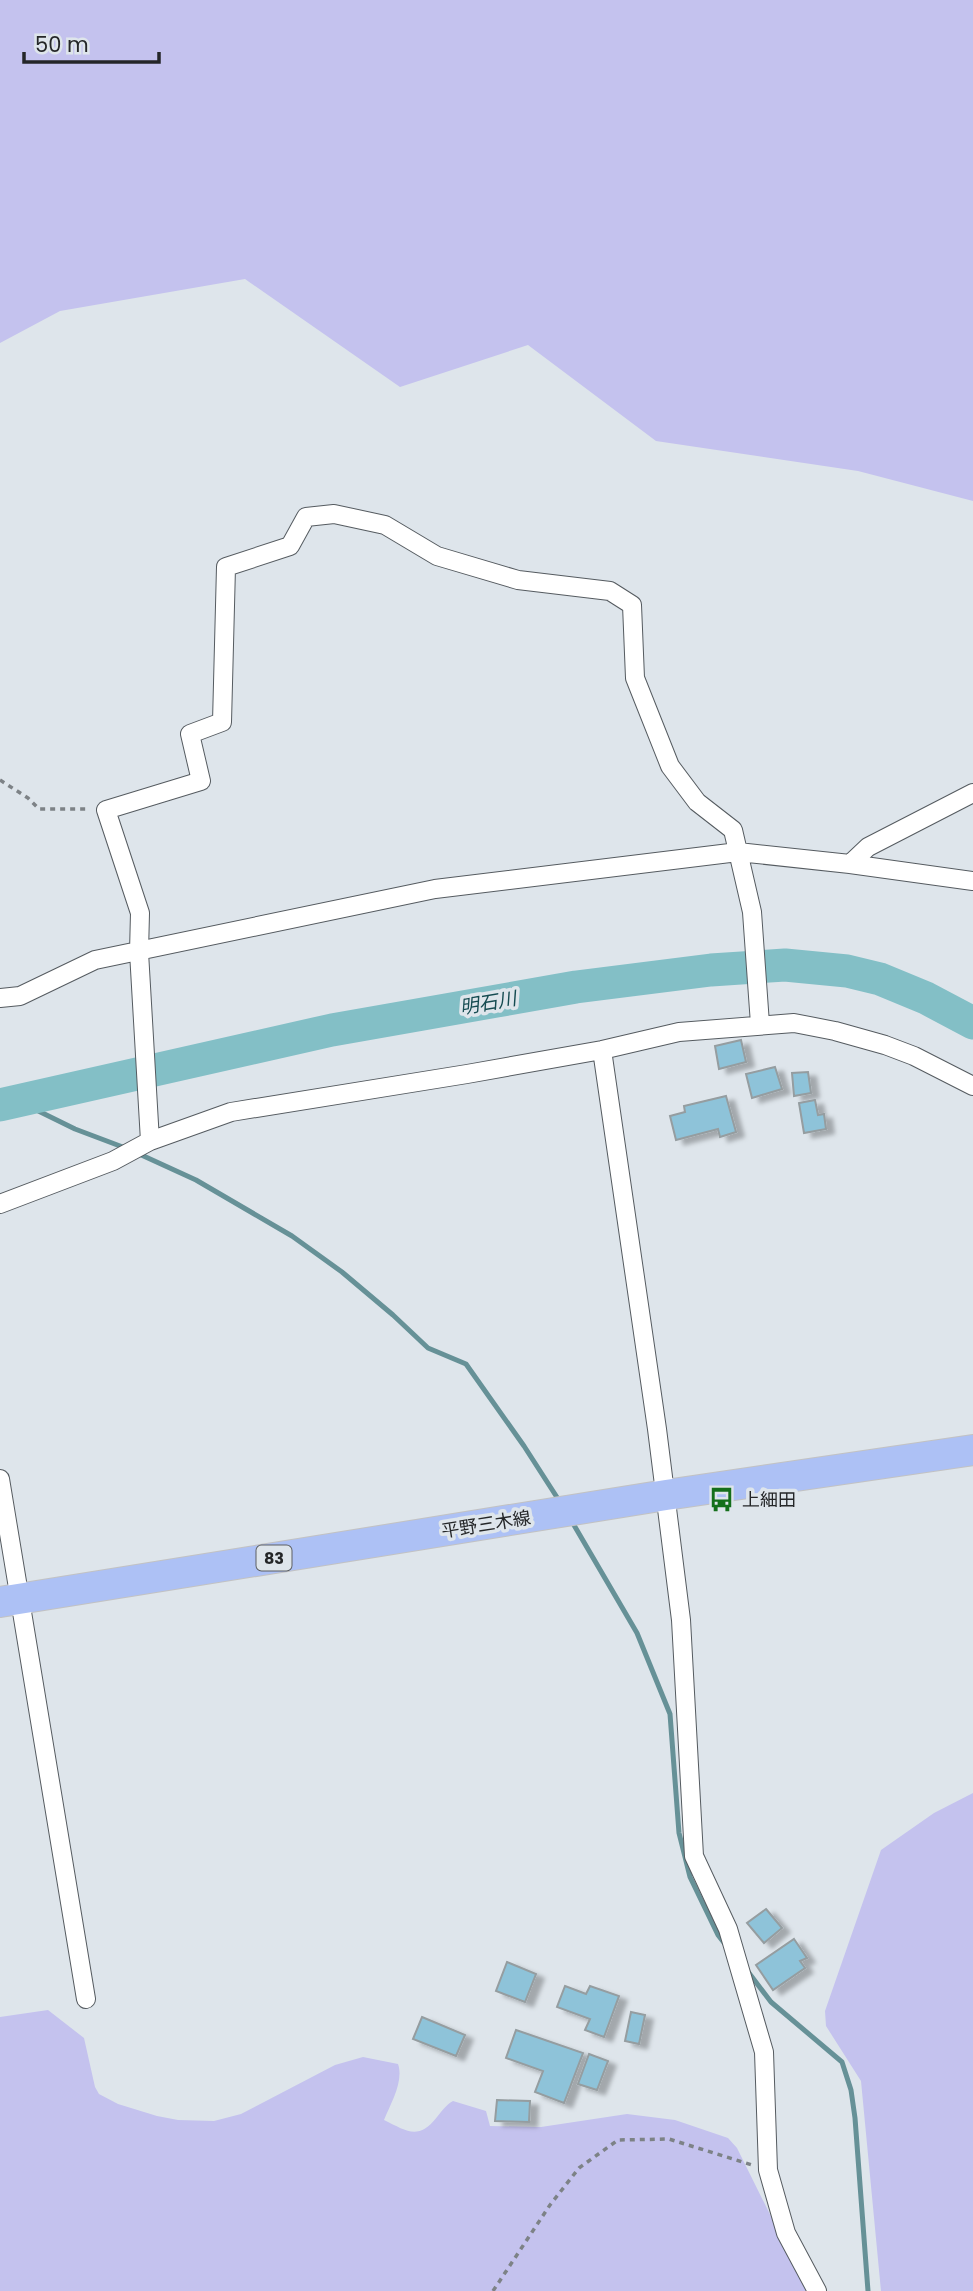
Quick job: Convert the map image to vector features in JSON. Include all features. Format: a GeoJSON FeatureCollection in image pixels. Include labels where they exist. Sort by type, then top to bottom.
{"type":"FeatureCollection","features":[{"type":"Feature","properties":{"kind":"main road","name":"平野三木線"},"geometry":{"type":"LineString","coordinates":[[10,1601],[666,1495],[973,1450]]}},
{"type":"Feature","properties":{"kind":"street"},"geometry":{"type":"LineString","coordinates":[[150,1141],[139,952],[140,913],[106,810],[201,781],[190,734],[222,722],[226,567],[290,546],[306,517],[334,514],[385,525],[438,556],[518,580],[610,591],[632,605],[635,678],[670,766],[697,802],[733,830],[752,912],[760,1024]]}},
{"type":"Feature","properties":{"kind":"street"},"geometry":{"type":"LineString","coordinates":[[850,864],[868,847],[973,793]]}},
{"type":"Feature","properties":{"kind":"street"},"geometry":{"type":"LineString","coordinates":[[0,998],[20,996],[95,960],[435,888],[738,852],[973,881]]}},
{"type":"Feature","properties":{"kind":"street"},"geometry":{"type":"LineString","coordinates":[[0,1204],[113,1161],[150,1141],[231,1112],[602,1050],[679,1032],[794,1023],[885,1045],[914,1056],[973,1086]]}},
{"type":"Feature","properties":{"kind":"street"},"geometry":{"type":"LineString","coordinates":[[602,1050],[666,1495],[681,1620],[694,1856],[728,1929],[764,2052],[768,2170],[786,2234],[817,2291]]}},
{"type":"Feature","properties":{"kind":"street"},"geometry":{"type":"LineString","coordinates":[[0,1479],[10,1601],[86,1999]]}},
{"type":"Feature","properties":{"kind":"path"},"geometry":{"type":"LineString","coordinates":[[0,780],[39,809],[106,810]]}},
{"type":"Feature","properties":{"kind":"path"},"geometry":{"type":"LineString","coordinates":[[493,2291],[550,2205],[579,2168],[618,2140],[669,2138],[768,2170]]}},
{"type":"Feature","properties":{"kind":"shaded area"},"geometry":{"type":"Polygon","coordinates":[[[0,0],[973,0],[973,501],[858,471],[656,441],[528,345],[400,387],[245,279],[60,311],[0,343],[0,0]]]}},
{"type":"Feature","properties":{"kind":"shaded area"},"geometry":{"type":"Polygon","coordinates":[[[973,1793],[973,2291],[881,2291],[861,2081],[826,2026],[825,2011],[881,1850],[934,1813],[973,1793]]]}},
{"type":"Feature","properties":{"kind":"shaded area"},"geometry":{"type":"Polygon","coordinates":[[[48,2010],[84,2038],[99,2094],[118,2104],[178,2120],[214,2121],[241,2114],[335,2065],[363,2057],[398,2064],[398,2085],[384,2120],[412,2132],[424,2129],[453,2101],[486,2111],[490,2126],[541,2127],[627,2114],[675,2120],[728,2138],[737,2148],[808,2291],[0,2291],[0,2017],[48,2010]]]}},
{"type":"Feature","properties":{"kind":"building"},"geometry":{"type":"Polygon","coordinates":[[[741,1040],[746,1062],[719,1069],[715,1046],[741,1040]]]}},
{"type":"Feature","properties":{"kind":"building"},"geometry":{"type":"Polygon","coordinates":[[[775,1067],[782,1089],[752,1098],[746,1074],[775,1067]]]}},
{"type":"Feature","properties":{"kind":"building"},"geometry":{"type":"Polygon","coordinates":[[[808,1072],[811,1093],[794,1096],[792,1073],[808,1072]]]}},
{"type":"Feature","properties":{"kind":"building"},"geometry":{"type":"Polygon","coordinates":[[[726,1096],[736,1132],[720,1137],[718,1129],[676,1140],[670,1116],[685,1112],[684,1106],[726,1096]]]}},
{"type":"Feature","properties":{"kind":"building"},"geometry":{"type":"Polygon","coordinates":[[[815,1100],[818,1115],[824,1114],[826,1129],[804,1133],[799,1103],[815,1100]]]}},
{"type":"Feature","properties":{"kind":"building"},"geometry":{"type":"Polygon","coordinates":[[[766,1909],[782,1928],[764,1943],[747,1923],[766,1909]]]}},
{"type":"Feature","properties":{"kind":"building"},"geometry":{"type":"Polygon","coordinates":[[[794,1939],[807,1958],[800,1961],[805,1968],[773,1990],[756,1965],[794,1939]]]}},
{"type":"Feature","properties":{"kind":"building"},"geometry":{"type":"Polygon","coordinates":[[[507,1962],[536,1974],[525,2002],[496,1991],[507,1962]]]}},
{"type":"Feature","properties":{"kind":"building"},"geometry":{"type":"Polygon","coordinates":[[[565,1986],[586,1994],[590,1986],[619,1996],[604,2037],[585,2030],[590,2019],[557,2007],[565,1986]]]}},
{"type":"Feature","properties":{"kind":"building"},"geometry":{"type":"Polygon","coordinates":[[[631,2012],[645,2015],[639,2044],[625,2041],[631,2012]]]}},
{"type":"Feature","properties":{"kind":"building"},"geometry":{"type":"Polygon","coordinates":[[[422,2017],[465,2035],[456,2056],[413,2039],[422,2017]]]}},
{"type":"Feature","properties":{"kind":"building"},"geometry":{"type":"Polygon","coordinates":[[[516,2030],[583,2053],[564,2103],[535,2092],[543,2071],[506,2058],[516,2030]]]}},
{"type":"Feature","properties":{"kind":"building"},"geometry":{"type":"Polygon","coordinates":[[[589,2054],[608,2061],[597,2090],[578,2084],[589,2054]]]}},
{"type":"Feature","properties":{"kind":"building"},"geometry":{"type":"Polygon","coordinates":[[[497,2100],[530,2101],[529,2122],[495,2121],[497,2100]]]}},
{"type":"Feature","properties":{"kind":"waterway","name":"明石川"},"geometry":{"type":"LineString","coordinates":[[0,1105],[332,1030],[576,987],[711,970],[785,965],[847,971],[880,979],[926,998],[973,1023]]}},
{"type":"Feature","properties":{"kind":"waterway"},"geometry":{"type":"LineString","coordinates":[[18,1101],[75,1129],[128,1149]]}},
{"type":"Feature","properties":{"kind":"waterway"},"geometry":{"type":"LineString","coordinates":[[137,1153],[196,1180],[292,1236],[342,1272],[428,1348],[466,1364],[560,1502]]}},
{"type":"Feature","properties":{"kind":"waterway"},"geometry":{"type":"LineString","coordinates":[[571,1520],[637,1633],[670,1714],[679,1833],[690,1877],[725,1944]]}},
{"type":"Feature","properties":{"kind":"waterway"},"geometry":{"type":"LineString","coordinates":[[749,1973],[771,2002],[842,2062],[851,2090],[855,2118],[868,2291]]}},
{"type":"Feature","properties":{"kind":"place","name":"上細田"},"geometry":{"type":"Point","coordinates":[722,1499]}}]}
